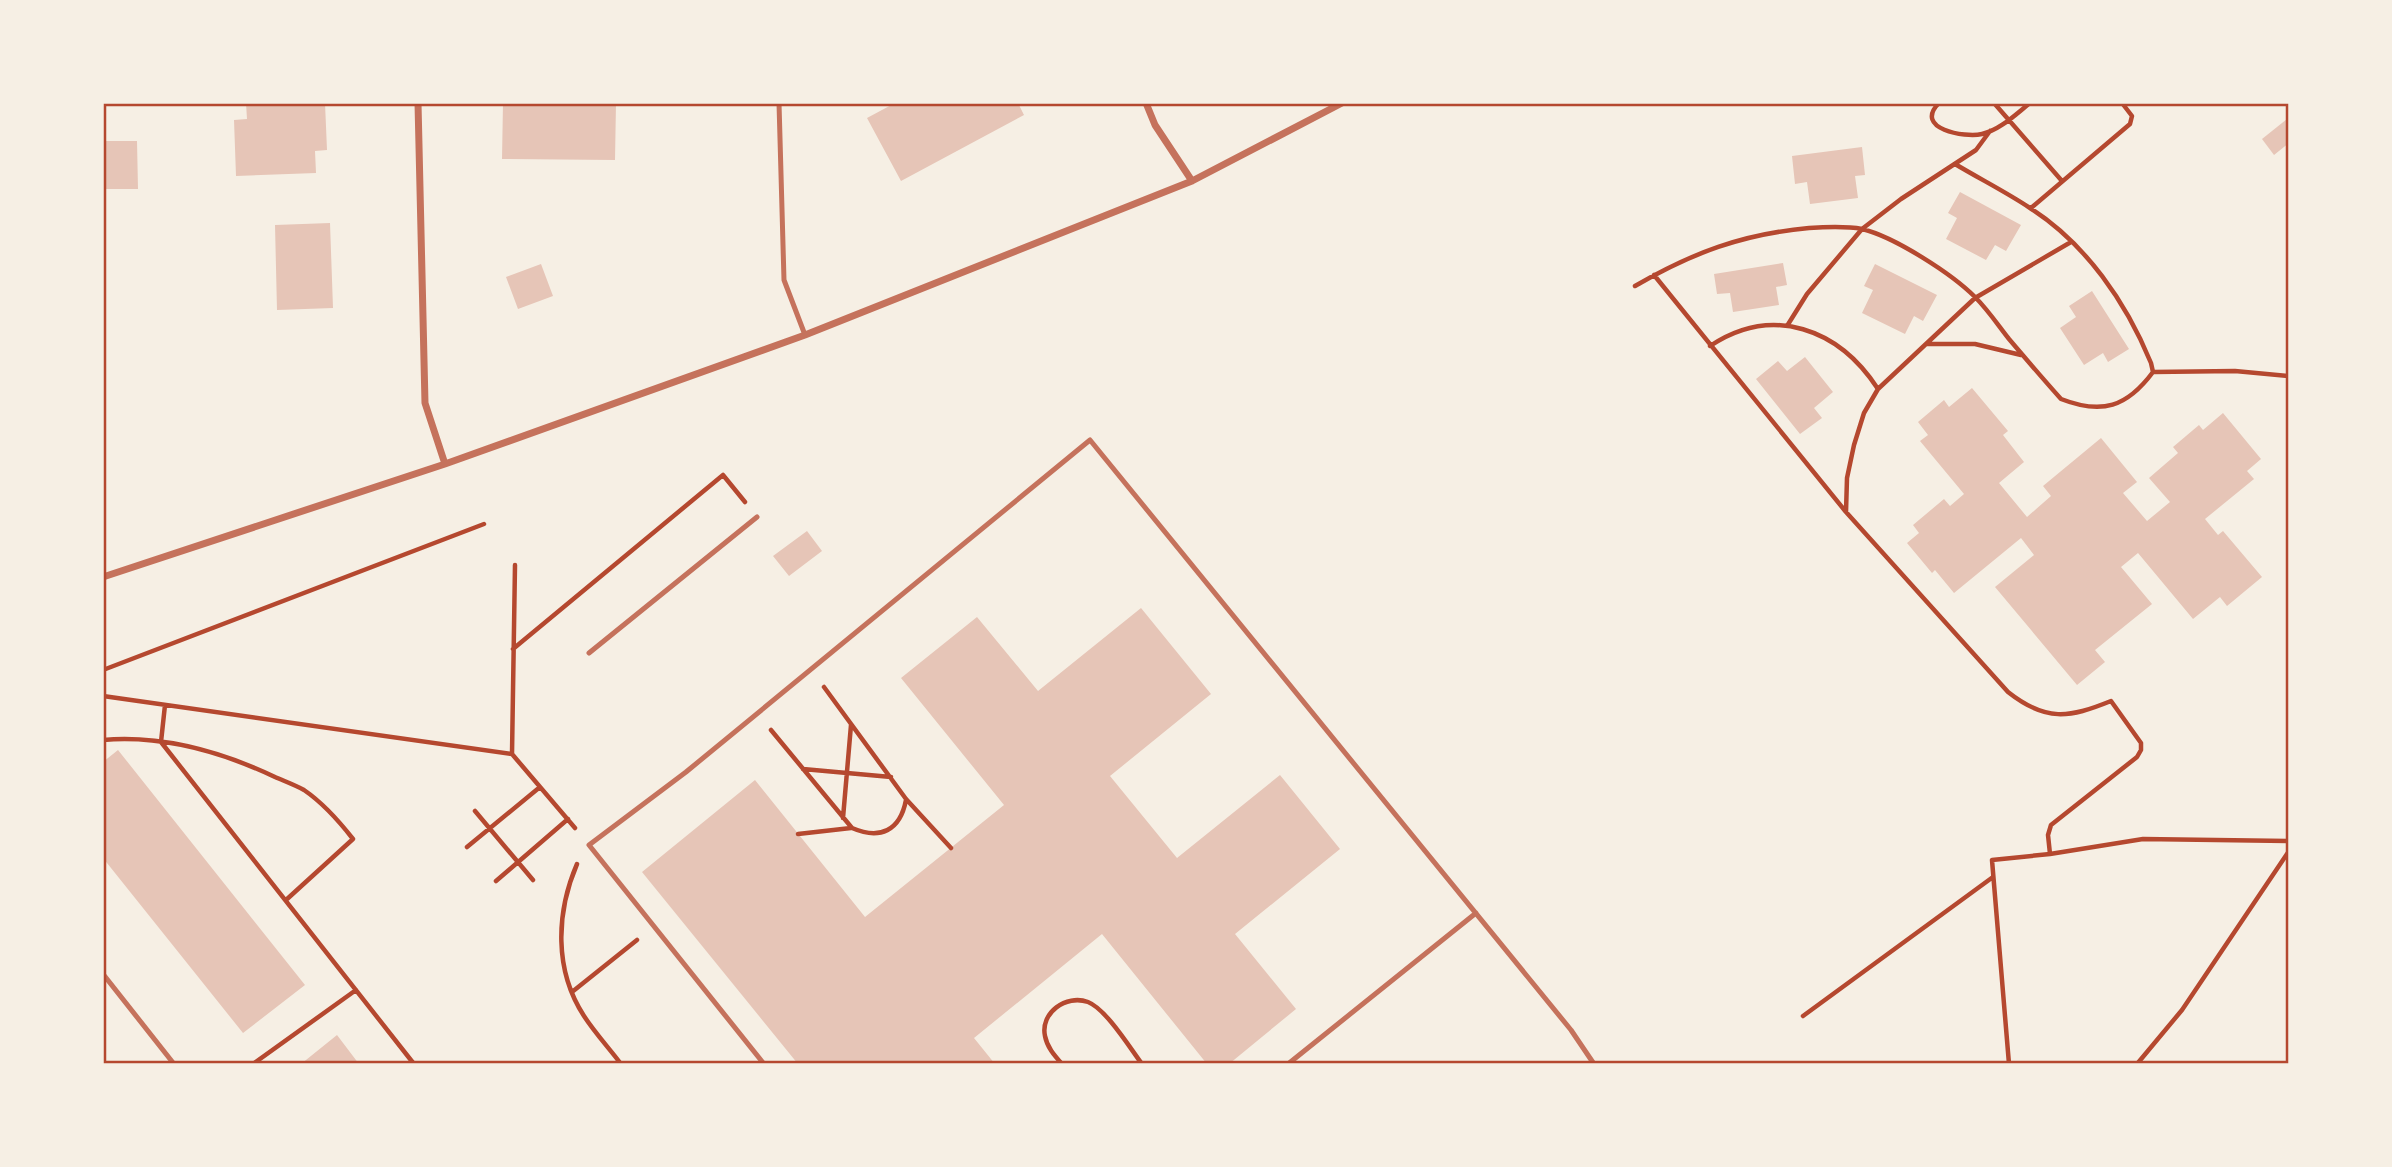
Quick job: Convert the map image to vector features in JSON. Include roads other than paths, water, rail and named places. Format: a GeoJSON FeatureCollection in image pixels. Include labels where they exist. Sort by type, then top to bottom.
{"type":"FeatureCollection","features":[{"type":"Feature","properties":{"kind":"street"},"geometry":{"type":"LineString","coordinates":[[418,103],[425,403],[445,464]]}},
{"type":"Feature","properties":{"kind":"street"},"geometry":{"type":"LineString","coordinates":[[1146,103],[1156,125],[1192,181]]}},
{"type":"Feature","properties":{"kind":"street"},"geometry":{"type":"LineString","coordinates":[[103,577],[445,464],[805,335],[1192,181],[1342,103]]}},
{"type":"Feature","properties":{"kind":"lane"},"geometry":{"type":"LineString","coordinates":[[779,103],[784,280],[805,335]]}},
{"type":"Feature","properties":{"kind":"lane"},"geometry":{"type":"LineString","coordinates":[[764,1064],[589,845],[686,772],[1090,440],[1476,913],[1594,1064]]}},
{"type":"Feature","properties":{"kind":"lane"},"geometry":{"type":"LineString","coordinates":[[589,653],[757,517]]}},
{"type":"Feature","properties":{"kind":"lane"},"geometry":{"type":"LineString","coordinates":[[1288,1064],[1476,913]]}},
{"type":"Feature","properties":{"kind":"lane"},"geometry":{"type":"LineString","coordinates":[[103,974],[174,1064]]}}]}
